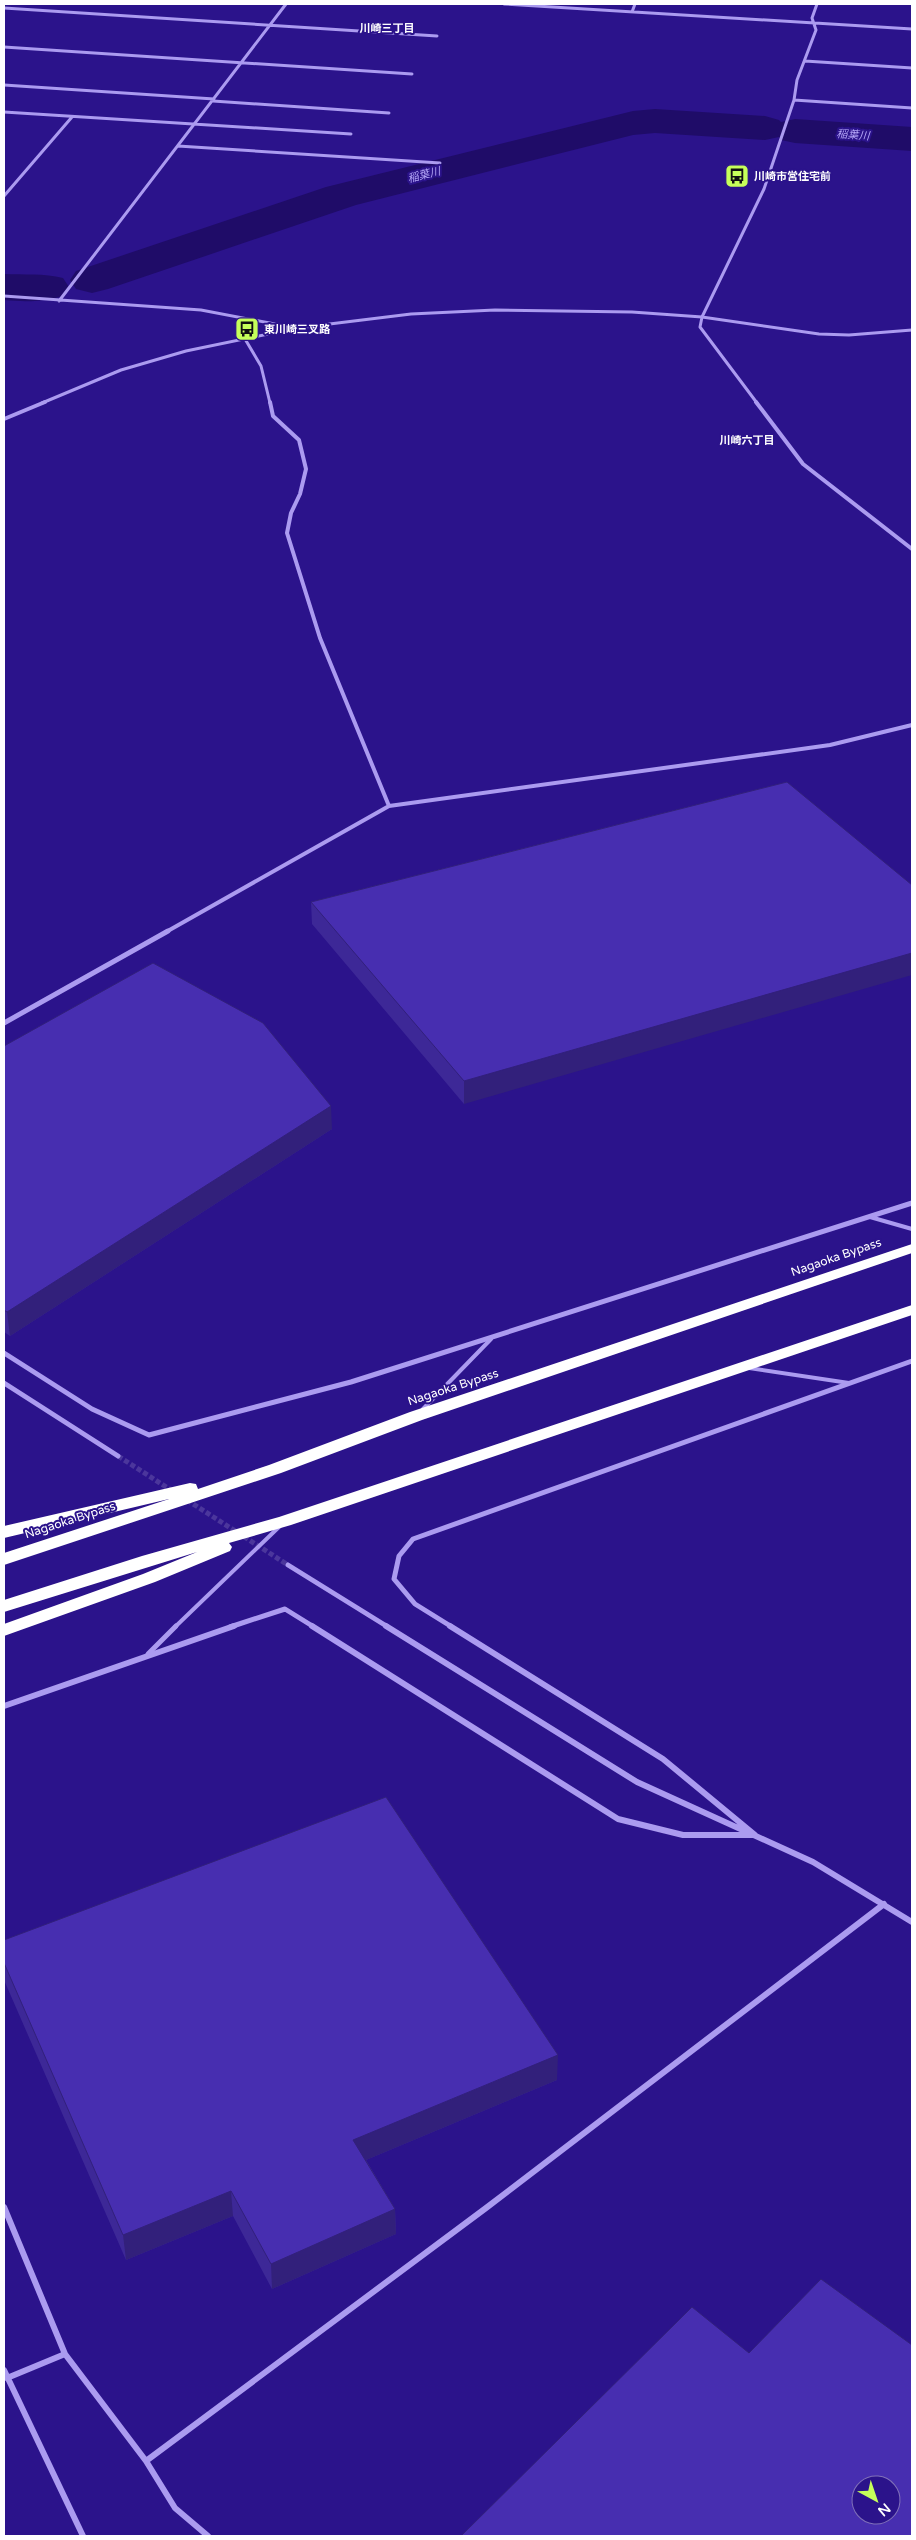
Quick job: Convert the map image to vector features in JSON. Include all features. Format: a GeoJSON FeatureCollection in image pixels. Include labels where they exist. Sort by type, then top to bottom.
{"type":"FeatureCollection","features":[{"type":"Feature","properties":{"kind":"highway","name":"Nagaoka Bypass"},"geometry":{"type":"LineString","coordinates":[[4,1559],[275,1469],[416,1416],[696,1323],[912,1248]]}},
{"type":"Feature","properties":{"kind":"highway"},"geometry":{"type":"LineString","coordinates":[[4,1606],[148,1560],[285,1521],[912,1310]]}},
{"type":"Feature","properties":{"kind":"highway"},"geometry":{"type":"LineString","coordinates":[[4,1532],[275,1469]]}},
{"type":"Feature","properties":{"kind":"highway"},"geometry":{"type":"LineString","coordinates":[[4,1630],[149,1578],[285,1521]]}},
{"type":"Feature","properties":{"kind":"street"},"geometry":{"type":"LineString","coordinates":[[58,301],[286,4]]}},
{"type":"Feature","properties":{"kind":"street"},"geometry":{"type":"LineString","coordinates":[[504,4],[912,30]]}},
{"type":"Feature","properties":{"kind":"street"},"geometry":{"type":"LineString","coordinates":[[632,12],[635,4]]}},
{"type":"Feature","properties":{"kind":"street"},"geometry":{"type":"LineString","coordinates":[[817,4],[812,24],[816,30],[797,80],[794,100],[764,189],[702,317],[700,328],[803,464],[912,550]]}},
{"type":"Feature","properties":{"kind":"street"},"geometry":{"type":"LineString","coordinates":[[4,8],[437,36]]}},
{"type":"Feature","properties":{"kind":"street"},"geometry":{"type":"LineString","coordinates":[[4,47],[412,74]]}},
{"type":"Feature","properties":{"kind":"street"},"geometry":{"type":"LineString","coordinates":[[805,61],[912,68]]}},
{"type":"Feature","properties":{"kind":"street"},"geometry":{"type":"LineString","coordinates":[[4,85],[390,113]]}},
{"type":"Feature","properties":{"kind":"street"},"geometry":{"type":"LineString","coordinates":[[794,100],[912,108]]}},
{"type":"Feature","properties":{"kind":"street"},"geometry":{"type":"LineString","coordinates":[[4,112],[351,134]]}},
{"type":"Feature","properties":{"kind":"street"},"geometry":{"type":"LineString","coordinates":[[4,196],[72,117]]}},
{"type":"Feature","properties":{"kind":"street"},"geometry":{"type":"LineString","coordinates":[[178,146],[440,164]]}},
{"type":"Feature","properties":{"kind":"street"},"geometry":{"type":"LineString","coordinates":[[4,296],[201,310],[297,328]]}},
{"type":"Feature","properties":{"kind":"street"},"geometry":{"type":"LineString","coordinates":[[4,419],[121,370],[186,351],[297,328],[411,314],[457,311],[632,312],[702,317],[819,334],[867,334],[912,330]]}},
{"type":"Feature","properties":{"kind":"street"},"geometry":{"type":"LineString","coordinates":[[245,339],[261,366],[273,416],[298,440],[306,469],[300,494],[291,513],[287,533],[324,646],[389,806]]}},
{"type":"Feature","properties":{"kind":"street"},"geometry":{"type":"LineString","coordinates":[[4,1024],[389,806],[830,745],[912,726]]}},
{"type":"Feature","properties":{"kind":"street"},"geometry":{"type":"LineString","coordinates":[[4,1353],[103,1416],[128,1428],[149,1435],[351,1382],[491,1339],[912,1203]]}},
{"type":"Feature","properties":{"kind":"street"},"geometry":{"type":"LineString","coordinates":[[755,1835],[663,1759],[414,1604],[394,1580],[399,1556],[413,1539],[912,1361]]}},
{"type":"Feature","properties":{"kind":"street"},"geometry":{"type":"LineString","coordinates":[[4,1383],[118,1456]]}},
{"type":"Feature","properties":{"kind":"street"},"geometry":{"type":"LineString","coordinates":[[288,1565],[637,1782],[813,1862],[912,1922]]}},
{"type":"Feature","properties":{"kind":"street"},"geometry":{"type":"LineString","coordinates":[[4,1706],[148,1654],[285,1609],[618,1819],[683,1835],[755,1835]]}},
{"type":"Feature","properties":{"kind":"street"},"geometry":{"type":"LineString","coordinates":[[146,2462],[502,2196],[840,1940],[884,1904]]}},
{"type":"Feature","properties":{"kind":"street"},"geometry":{"type":"LineString","coordinates":[[4,2207],[65,2354],[146,2462],[175,2508],[208,2536]]}},
{"type":"Feature","properties":{"kind":"street"},"geometry":{"type":"LineString","coordinates":[[7,2378],[65,2354]]}},
{"type":"Feature","properties":{"kind":"street"},"geometry":{"type":"LineString","coordinates":[[4,2370],[83,2536]]}},
{"type":"Feature","properties":{"kind":"lane"},"geometry":{"type":"LineString","coordinates":[[870,1217],[912,1229]]}},
{"type":"Feature","properties":{"kind":"lane"},"geometry":{"type":"LineString","coordinates":[[416,1416],[491,1339]]}},
{"type":"Feature","properties":{"kind":"lane"},"geometry":{"type":"LineString","coordinates":[[744,1367],[848,1383]]}},
{"type":"Feature","properties":{"kind":"lane"},"geometry":{"type":"LineString","coordinates":[[148,1654],[230,1572],[285,1521]]}},
{"type":"Feature","properties":{"kind":"building"},"geometry":{"type":"Polygon","coordinates":[[[787,782],[912,885],[912,953],[464,1081],[311,902],[787,782]]]}},
{"type":"Feature","properties":{"kind":"building"},"geometry":{"type":"Polygon","coordinates":[[[153,963],[263,1023],[331,1106],[7,1312],[4,1310],[4,1046],[153,963]]]}},
{"type":"Feature","properties":{"kind":"building"},"geometry":{"type":"Polygon","coordinates":[[[386,1797],[558,2055],[353,2140],[395,2209],[271,2264],[231,2191],[123,2235],[4,1963],[4,1940],[386,1797]]]}},
{"type":"Feature","properties":{"kind":"building"},"geometry":{"type":"Polygon","coordinates":[[[821,2279],[912,2345],[912,2536],[461,2536],[692,2307],[749,2353],[821,2279]]]}},
{"type":"Feature","properties":{"kind":"waterway","name":"稲葉川"},"geometry":{"type":"LineString","coordinates":[[92,280],[341,196],[633,123],[655,121],[765,128]]}},
{"type":"Feature","properties":{"kind":"waterway","name":"稲葉川"},"geometry":{"type":"LineString","coordinates":[[795,131],[912,139]]}},
{"type":"Feature","properties":{"kind":"waterway","name":"稲葉川"},"geometry":{"type":"LineString","coordinates":[[4,287],[37,289],[47,287]]}},
{"type":"Feature","properties":{"kind":"tunnel"},"geometry":{"type":"LineString","coordinates":[[118,1456],[174,1492]]}},
{"type":"Feature","properties":{"kind":"tunnel"},"geometry":{"type":"LineString","coordinates":[[187,1500],[288,1565]]}},
{"type":"Feature","properties":{"kind":"place","name":"川崎市営住宅前"},"geometry":{"type":"Point","coordinates":[737,176]}},
{"type":"Feature","properties":{"kind":"place","name":"東川崎三叉路"},"geometry":{"type":"Point","coordinates":[247,329]}},
{"type":"Feature","properties":{"kind":"district","name":"川崎三丁目"},"geometry":{"type":"Point","coordinates":[387,28]}},
{"type":"Feature","properties":{"kind":"district","name":"川崎六丁目"},"geometry":{"type":"Point","coordinates":[747,440]}}]}
